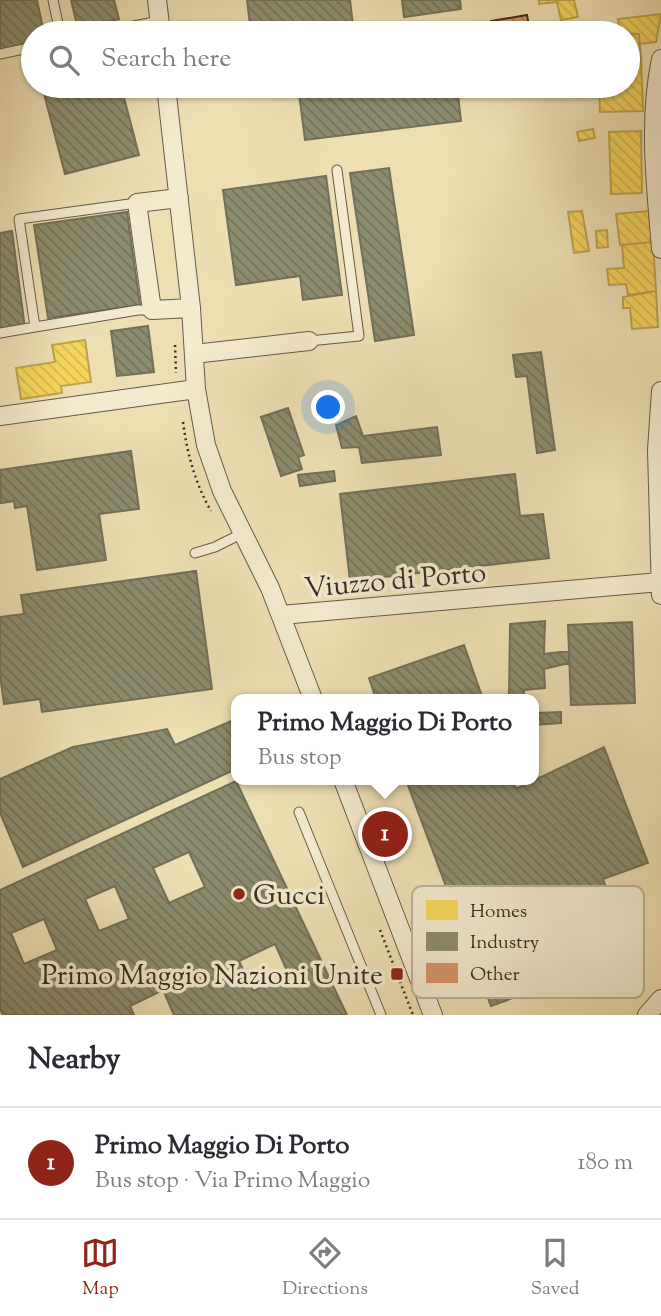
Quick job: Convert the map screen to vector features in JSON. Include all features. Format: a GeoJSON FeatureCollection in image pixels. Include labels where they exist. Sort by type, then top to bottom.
{"type":"FeatureCollection","features":[{"type":"Feature","properties":{"kind":"street"},"geometry":{"type":"LineString","coordinates":[[157,0],[159,21]]}},
{"type":"Feature","properties":{"kind":"street"},"geometry":{"type":"LineString","coordinates":[[661,59],[655,87],[654,166],[661,249]]}},
{"type":"Feature","properties":{"kind":"street","name":"Viuzzo di Porto"},"geometry":{"type":"LineString","coordinates":[[167,98],[191,308],[196,389],[206,445],[213,469],[281,615],[660,582]]}},
{"type":"Feature","properties":{"kind":"street"},"geometry":{"type":"LineString","coordinates":[[179,198],[137,203],[152,310],[191,308]]}},
{"type":"Feature","properties":{"kind":"street"},"geometry":{"type":"LineString","coordinates":[[194,354],[309,341]]}},
{"type":"Feature","properties":{"kind":"street"},"geometry":{"type":"LineString","coordinates":[[0,416],[196,389]]}},
{"type":"Feature","properties":{"kind":"street"},"geometry":{"type":"LineString","coordinates":[[661,391],[657,450],[661,595]]}},
{"type":"Feature","properties":{"kind":"street"},"geometry":{"type":"LineString","coordinates":[[281,615],[311,694]]}},
{"type":"Feature","properties":{"kind":"street"},"geometry":{"type":"LineString","coordinates":[[345,785],[412,959]]}},
{"type":"Feature","properties":{"kind":"street"},"geometry":{"type":"LineString","coordinates":[[647,1015],[661,999]]}},
{"type":"Feature","properties":{"kind":"lane"},"geometry":{"type":"LineString","coordinates":[[52,0],[57,21]]}},
{"type":"Feature","properties":{"kind":"lane"},"geometry":{"type":"LineString","coordinates":[[0,54],[21,50]]}},
{"type":"Feature","properties":{"kind":"lane"},"geometry":{"type":"LineString","coordinates":[[309,341],[359,335],[337,170]]}},
{"type":"Feature","properties":{"kind":"lane"},"geometry":{"type":"LineString","coordinates":[[35,327],[19,219],[137,203]]}},
{"type":"Feature","properties":{"kind":"lane"},"geometry":{"type":"LineString","coordinates":[[0,334],[138,310],[152,310]]}},
{"type":"Feature","properties":{"kind":"lane"},"geometry":{"type":"LineString","coordinates":[[195,552],[215,547],[243,533]]}},
{"type":"Feature","properties":{"kind":"lane"},"geometry":{"type":"LineString","coordinates":[[299,812],[381,1015]]}},
{"type":"Feature","properties":{"kind":"building: Homes"},"geometry":{"type":"Polygon","coordinates":[[[539,0],[574,0],[578,17],[561,20],[557,2],[539,4],[539,0]]]}},
{"type":"Feature","properties":{"kind":"building: Homes"},"geometry":{"type":"Polygon","coordinates":[[[661,14],[656,42],[640,44],[640,21],[618,19],[661,14]]]}},
{"type":"Feature","properties":{"kind":"building: Homes"},"geometry":{"type":"Polygon","coordinates":[[[640,59],[643,111],[600,112],[599,98],[640,98],[640,59]]]}},
{"type":"Feature","properties":{"kind":"building: Homes"},"geometry":{"type":"Polygon","coordinates":[[[593,129],[595,138],[579,141],[577,132],[593,129]]]}},
{"type":"Feature","properties":{"kind":"building: Homes"},"geometry":{"type":"Polygon","coordinates":[[[641,131],[642,193],[611,194],[609,132],[641,131]]]}},
{"type":"Feature","properties":{"kind":"building: Homes"},"geometry":{"type":"Polygon","coordinates":[[[582,211],[589,251],[574,253],[568,212],[582,211]]]}},
{"type":"Feature","properties":{"kind":"building: Homes"},"geometry":{"type":"Polygon","coordinates":[[[649,211],[653,242],[620,245],[616,214],[649,211]]]}},
{"type":"Feature","properties":{"kind":"building: Homes"},"geometry":{"type":"Polygon","coordinates":[[[607,230],[608,247],[597,248],[596,231],[607,230]]]}},
{"type":"Feature","properties":{"kind":"building: Homes"},"geometry":{"type":"Polygon","coordinates":[[[653,242],[656,291],[628,295],[626,284],[609,285],[607,269],[624,268],[622,245],[653,242]]]}},
{"type":"Feature","properties":{"kind":"building: Homes"},"geometry":{"type":"Polygon","coordinates":[[[656,291],[658,327],[632,329],[630,308],[623,308],[623,297],[656,291]]]}},
{"type":"Feature","properties":{"kind":"building: Homes"},"geometry":{"type":"Polygon","coordinates":[[[85,340],[91,382],[61,386],[62,393],[21,399],[16,368],[55,362],[52,345],[85,340]]]}},
{"type":"Feature","properties":{"kind":"building: Industry"},"geometry":{"type":"Polygon","coordinates":[[[0,0],[37,0],[41,21],[21,21],[21,46],[0,50],[0,0]]]}},
{"type":"Feature","properties":{"kind":"building: Industry"},"geometry":{"type":"Polygon","coordinates":[[[71,0],[114,0],[119,19],[76,21],[71,0]]]}},
{"type":"Feature","properties":{"kind":"building: Industry"},"geometry":{"type":"Polygon","coordinates":[[[247,0],[350,0],[353,21],[250,21],[247,0]]]}},
{"type":"Feature","properties":{"kind":"building: Industry"},"geometry":{"type":"Polygon","coordinates":[[[402,0],[460,0],[461,9],[404,17],[402,0]]]}},
{"type":"Feature","properties":{"kind":"building: Industry"},"geometry":{"type":"Polygon","coordinates":[[[45,98],[124,98],[139,155],[65,174],[45,98]]]}},
{"type":"Feature","properties":{"kind":"building: Industry"},"geometry":{"type":"Polygon","coordinates":[[[300,98],[458,98],[461,121],[305,140],[300,98]]]}},
{"type":"Feature","properties":{"kind":"building: Industry"},"geometry":{"type":"Polygon","coordinates":[[[389,168],[414,335],[375,341],[350,173],[389,168]]]}},
{"type":"Feature","properties":{"kind":"building: Industry"},"geometry":{"type":"Polygon","coordinates":[[[326,176],[342,295],[303,300],[300,276],[236,285],[223,190],[326,176]]]}},
{"type":"Feature","properties":{"kind":"building: Industry"},"geometry":{"type":"Polygon","coordinates":[[[127,212],[140,305],[48,318],[34,225],[127,212]]]}},
{"type":"Feature","properties":{"kind":"building: Industry"},"geometry":{"type":"Polygon","coordinates":[[[12,231],[25,328],[0,331],[0,233],[12,231]]]}},
{"type":"Feature","properties":{"kind":"building: Industry"},"geometry":{"type":"Polygon","coordinates":[[[148,326],[154,372],[117,376],[111,331],[148,326]]]}},
{"type":"Feature","properties":{"kind":"building: Industry"},"geometry":{"type":"Polygon","coordinates":[[[541,352],[555,450],[537,453],[527,376],[516,377],[513,355],[541,352]]]}},
{"type":"Feature","properties":{"kind":"building: Industry"},"geometry":{"type":"Polygon","coordinates":[[[288,408],[304,455],[298,457],[302,469],[281,476],[261,417],[288,408]]]}},
{"type":"Feature","properties":{"kind":"building: Industry"},"geometry":{"type":"Polygon","coordinates":[[[356,416],[363,436],[437,427],[441,455],[362,463],[359,447],[342,448],[336,425],[356,416]]]}},
{"type":"Feature","properties":{"kind":"building: Industry"},"geometry":{"type":"Polygon","coordinates":[[[131,451],[139,509],[99,514],[106,560],[37,570],[27,506],[15,508],[14,501],[1,503],[0,470],[131,451]]]}},
{"type":"Feature","properties":{"kind":"building: Industry"},"geometry":{"type":"Polygon","coordinates":[[[334,471],[335,481],[300,486],[298,475],[334,471]]]}},
{"type":"Feature","properties":{"kind":"building: Industry"},"geometry":{"type":"Polygon","coordinates":[[[515,474],[520,516],[543,514],[549,558],[350,581],[340,494],[515,474]]]}},
{"type":"Feature","properties":{"kind":"building: Industry"},"geometry":{"type":"Polygon","coordinates":[[[196,571],[212,689],[42,712],[40,699],[4,704],[0,675],[0,617],[24,614],[21,595],[196,571]]]}},
{"type":"Feature","properties":{"kind":"building: Industry"},"geometry":{"type":"Polygon","coordinates":[[[545,621],[544,654],[569,651],[569,663],[544,669],[545,688],[524,690],[524,694],[509,694],[510,624],[545,621]]]}},
{"type":"Feature","properties":{"kind":"building: Industry"},"geometry":{"type":"Polygon","coordinates":[[[632,622],[635,703],[571,705],[568,625],[632,622]]]}},
{"type":"Feature","properties":{"kind":"building: Industry"},"geometry":{"type":"Polygon","coordinates":[[[464,645],[481,694],[374,694],[369,678],[464,645]]]}},
{"type":"Feature","properties":{"kind":"building: Industry"},"geometry":{"type":"Polygon","coordinates":[[[561,712],[561,723],[539,725],[539,713],[561,712]]]}},
{"type":"Feature","properties":{"kind":"building: Industry"},"geometry":{"type":"Polygon","coordinates":[[[231,721],[231,771],[23,867],[0,813],[0,779],[73,747],[167,729],[175,745],[231,721]]]}},
{"type":"Feature","properties":{"kind":"building: Industry"},"geometry":{"type":"Polygon","coordinates":[[[604,747],[648,863],[603,879],[606,886],[446,886],[408,785],[514,785],[516,789],[524,785],[539,785],[539,778],[604,747]]]}},
{"type":"Feature","properties":{"kind":"building: Industry","name":"Gucci"},"geometry":{"type":"Polygon","coordinates":[[[231,783],[238,785],[347,1015],[174,1015],[163,990],[130,1006],[134,1015],[3,1015],[0,1009],[0,890],[231,783]],[[189,852],[153,868],[169,903],[205,887],[189,852]],[[115,886],[85,899],[99,931],[129,919],[115,886]],[[44,919],[11,933],[24,964],[57,950],[44,919]],[[275,944],[239,961],[253,991],[289,975],[275,944]]]}},
{"type":"Feature","properties":{"kind":"building: Industry"},"geometry":{"type":"Polygon","coordinates":[[[488,998],[513,998],[491,1006],[488,998]]]}},
{"type":"Feature","properties":{"kind":"building: Other"},"geometry":{"type":"Polygon","coordinates":[[[527,15],[528,21],[491,21],[527,15]]]}},
{"type":"Feature","properties":{"kind":"place","name":"Primo Maggio Di Porto"},"geometry":{"type":"Point","coordinates":[385,834]}},
{"type":"Feature","properties":{"kind":"place","name":"Gucci"},"geometry":{"type":"Point","coordinates":[239,894]}},
{"type":"Feature","properties":{"kind":"place","name":"Primo Maggio Nazioni Unite"},"geometry":{"type":"Point","coordinates":[397,974]}}]}
